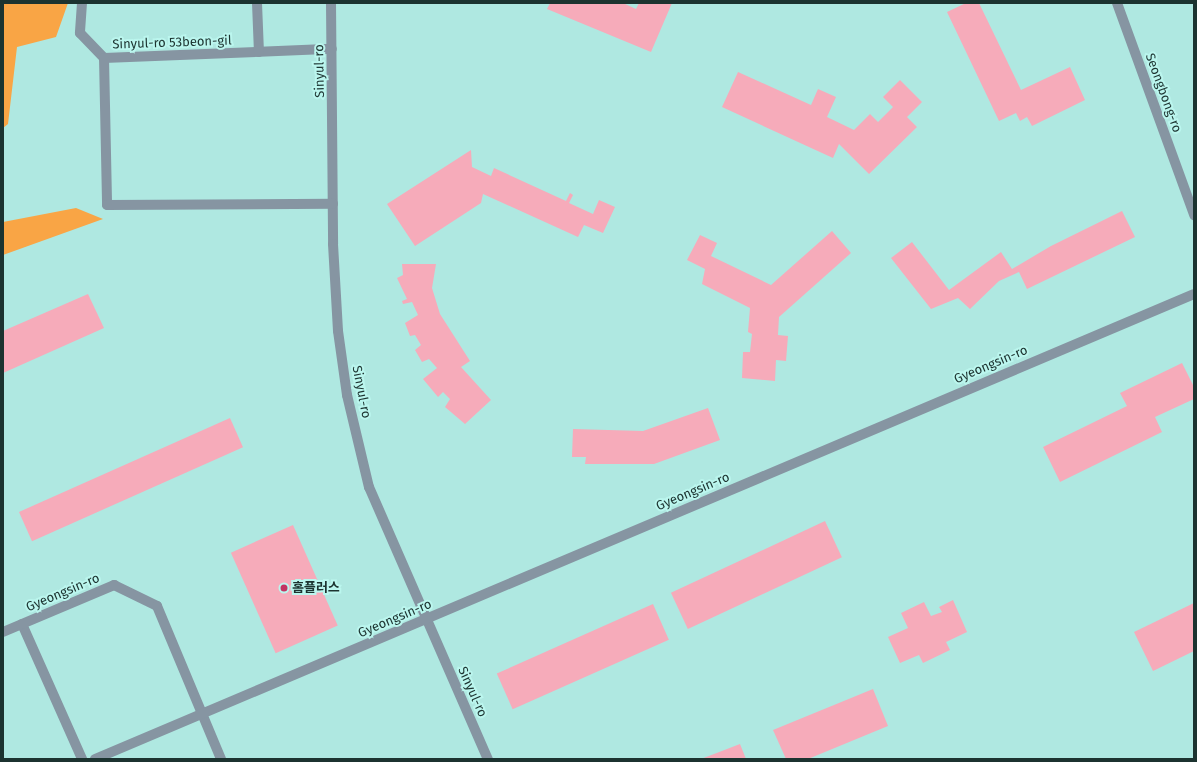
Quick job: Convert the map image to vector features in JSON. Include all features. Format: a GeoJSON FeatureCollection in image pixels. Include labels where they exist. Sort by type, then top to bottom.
{"type":"FeatureCollection","features":[{"type":"Feature","properties":{"kind":"street","name":"Sinyul-ro 53beon-gil"},"geometry":{"type":"LineString","coordinates":[[82,3],[80,33],[104,58],[332,49]]}},
{"type":"Feature","properties":{"kind":"street"},"geometry":{"type":"LineString","coordinates":[[257,3],[258,52]]}},
{"type":"Feature","properties":{"kind":"street","name":"Sinyul-ro"},"geometry":{"type":"LineString","coordinates":[[331,3],[333,204],[338,331],[347,395],[370,487],[426,620],[488,759]]}},
{"type":"Feature","properties":{"kind":"street","name":"Seongbong-ro"},"geometry":{"type":"LineString","coordinates":[[1117,3],[1194,215]]}},
{"type":"Feature","properties":{"kind":"street"},"geometry":{"type":"LineString","coordinates":[[104,58],[107,205],[333,204]]}},
{"type":"Feature","properties":{"kind":"street","name":"Gyeongsin-ro"},"geometry":{"type":"LineString","coordinates":[[95,759],[1194,294]]}},
{"type":"Feature","properties":{"kind":"street","name":"Gyeongsin-ro"},"geometry":{"type":"LineString","coordinates":[[3,632],[114,585],[157,606],[221,759]]}},
{"type":"Feature","properties":{"kind":"street"},"geometry":{"type":"LineString","coordinates":[[22,624],[82,759]]}},
{"type":"Feature","properties":{"kind":"shaded area"},"geometry":{"type":"Polygon","coordinates":[[[3,3],[68,3],[56,37],[17,47],[8,124],[3,128],[3,3]]]}},
{"type":"Feature","properties":{"kind":"shaded area"},"geometry":{"type":"Polygon","coordinates":[[[76,208],[103,219],[3,255],[3,222],[76,208]]]}},
{"type":"Feature","properties":{"kind":"building"},"geometry":{"type":"Polygon","coordinates":[[[550,3],[623,3],[636,9],[639,3],[672,3],[651,52],[547,9],[550,3]]]}},
{"type":"Feature","properties":{"kind":"building"},"geometry":{"type":"Polygon","coordinates":[[[966,3],[979,3],[1021,90],[1070,67],[1085,100],[1032,126],[1027,117],[1020,121],[1016,113],[999,121],[947,12],[966,3]]]}},
{"type":"Feature","properties":{"kind":"building"},"geometry":{"type":"Polygon","coordinates":[[[738,72],[811,105],[818,89],[836,97],[827,117],[854,130],[870,114],[878,122],[893,107],[883,97],[900,80],[922,102],[907,117],[917,127],[869,174],[839,144],[833,158],[722,107],[738,72]]]}},
{"type":"Feature","properties":{"kind":"building"},"geometry":{"type":"Polygon","coordinates":[[[471,150],[472,167],[491,176],[494,168],[566,201],[570,193],[573,195],[569,203],[593,214],[599,200],[615,207],[603,233],[584,225],[578,237],[483,194],[481,203],[415,246],[387,204],[471,150]]]}},
{"type":"Feature","properties":{"kind":"building"},"geometry":{"type":"Polygon","coordinates":[[[1122,211],[1135,237],[1027,289],[1019,272],[999,281],[970,309],[958,298],[931,309],[891,258],[912,242],[949,290],[1001,252],[1012,269],[1051,246],[1122,211]]]}},
{"type":"Feature","properties":{"kind":"building"},"geometry":{"type":"Polygon","coordinates":[[[832,231],[851,253],[779,317],[778,335],[788,336],[786,361],[776,360],[775,381],[742,378],[743,352],[750,352],[752,334],[748,332],[750,308],[702,284],[705,269],[687,260],[700,235],[717,243],[711,256],[771,285],[832,231]]]}},
{"type":"Feature","properties":{"kind":"building"},"geometry":{"type":"Polygon","coordinates":[[[402,264],[436,264],[432,288],[440,314],[470,361],[461,367],[491,400],[465,424],[445,407],[450,399],[443,392],[438,397],[423,379],[437,368],[429,359],[422,362],[415,350],[421,345],[415,335],[410,336],[405,323],[418,315],[412,302],[403,304],[402,301],[407,299],[397,278],[403,275],[402,264]]]}},
{"type":"Feature","properties":{"kind":"building"},"geometry":{"type":"Polygon","coordinates":[[[88,294],[104,328],[3,373],[3,331],[88,294]]]}},
{"type":"Feature","properties":{"kind":"building"},"geometry":{"type":"Polygon","coordinates":[[[1182,363],[1194,387],[1194,399],[1155,417],[1162,432],[1060,482],[1043,447],[1127,406],[1120,393],[1182,363]]]}},
{"type":"Feature","properties":{"kind":"building"},"geometry":{"type":"Polygon","coordinates":[[[708,408],[720,440],[654,464],[585,464],[586,457],[572,457],[573,429],[643,431],[708,408]]]}},
{"type":"Feature","properties":{"kind":"building"},"geometry":{"type":"Polygon","coordinates":[[[230,418],[243,447],[32,541],[19,512],[230,418]]]}},
{"type":"Feature","properties":{"kind":"building"},"geometry":{"type":"Polygon","coordinates":[[[825,521],[842,557],[688,629],[671,593],[825,521]]]}},
{"type":"Feature","properties":{"kind":"building","name":"홈플러스"},"geometry":{"type":"Polygon","coordinates":[[[293,525],[338,625],[276,653],[231,553],[293,525]]]}},
{"type":"Feature","properties":{"kind":"building"},"geometry":{"type":"Polygon","coordinates":[[[953,600],[967,632],[946,642],[950,650],[923,663],[919,655],[900,663],[888,637],[908,628],[901,613],[924,602],[931,616],[942,612],[939,607],[953,600]]]}},
{"type":"Feature","properties":{"kind":"building"},"geometry":{"type":"Polygon","coordinates":[[[1194,603],[1194,651],[1153,671],[1134,632],[1194,603]]]}},
{"type":"Feature","properties":{"kind":"building"},"geometry":{"type":"Polygon","coordinates":[[[653,604],[669,640],[513,709],[497,674],[653,604]]]}},
{"type":"Feature","properties":{"kind":"building"},"geometry":{"type":"Polygon","coordinates":[[[873,689],[888,726],[808,759],[786,759],[773,730],[873,689]]]}},
{"type":"Feature","properties":{"kind":"building"},"geometry":{"type":"Polygon","coordinates":[[[740,744],[746,759],[701,759],[740,744]]]}},
{"type":"Feature","properties":{"kind":"place","name":"홈플러스"},"geometry":{"type":"Point","coordinates":[284,588]}}]}
